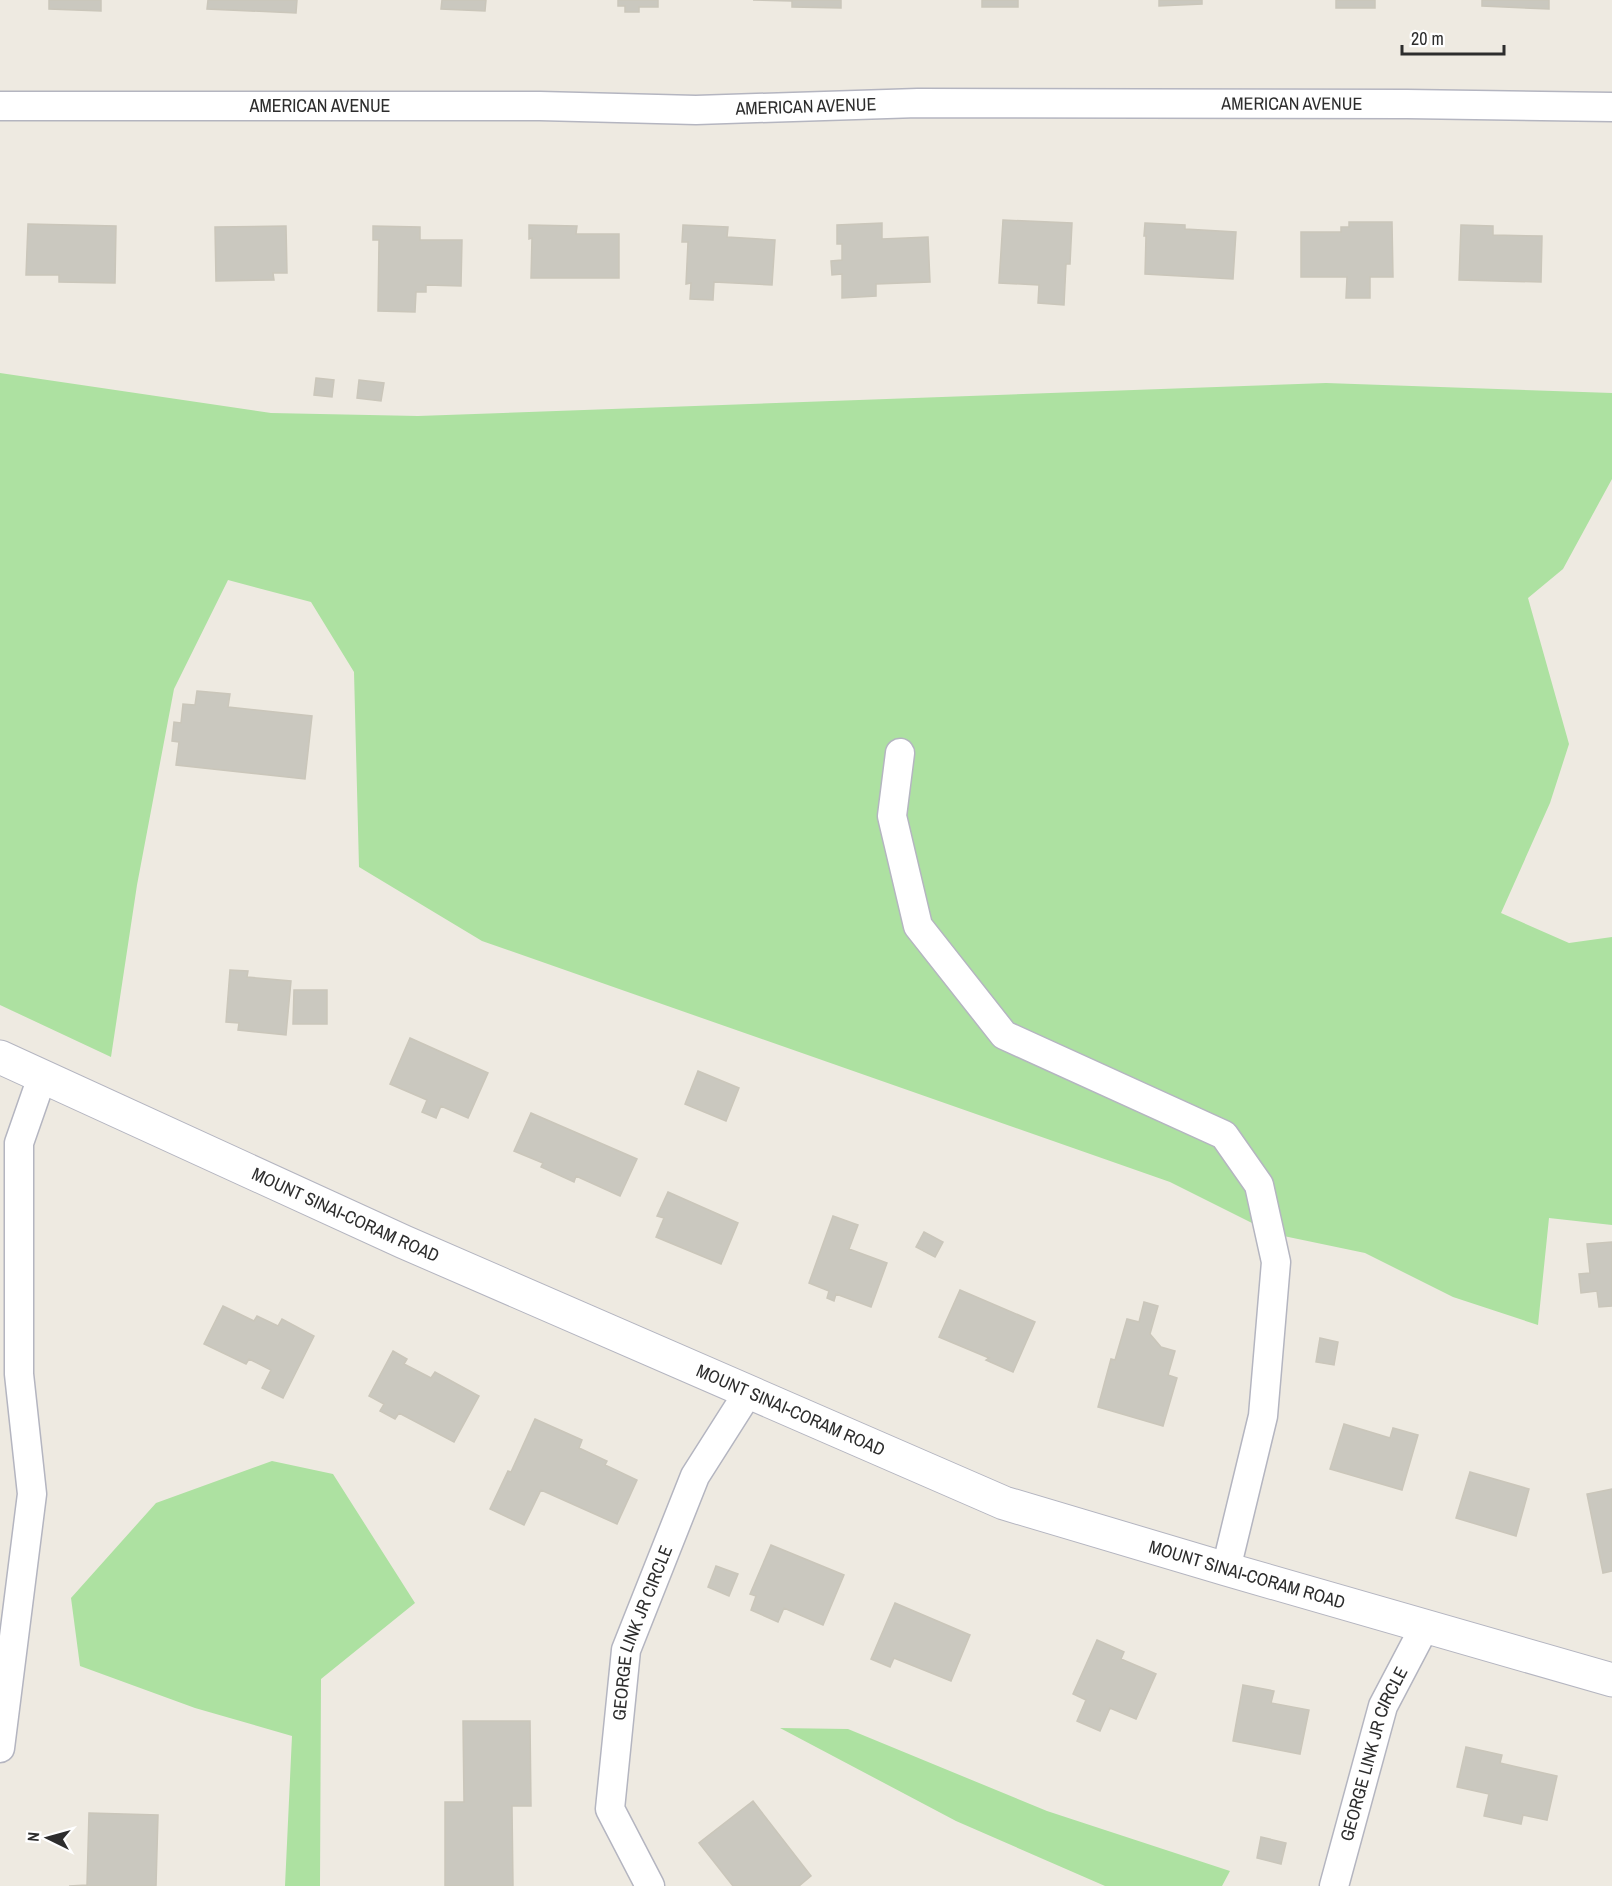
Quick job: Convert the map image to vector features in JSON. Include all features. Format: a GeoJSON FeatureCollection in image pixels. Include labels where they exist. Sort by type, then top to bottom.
{"type":"FeatureCollection","features":[{"type":"Feature","properties":{"kind":"main road","name":"MOUNT SINAI-CORAM ROAD"},"geometry":{"type":"LineString","coordinates":[[0,1057],[404,1242],[1004,1503],[1612,1680]]}},
{"type":"Feature","properties":{"kind":"street","name":"AMERICAN AVENUE"},"geometry":{"type":"LineString","coordinates":[[0,106],[540,106],[696,110],[966,103],[1612,107]]}},
{"type":"Feature","properties":{"kind":"street"},"geometry":{"type":"LineString","coordinates":[[900,753],[892,816],[918,926],[1004,1035],[1224,1135],[1258,1185],[1276,1262],[1263,1416],[1226,1569]]}},
{"type":"Feature","properties":{"kind":"street"},"geometry":{"type":"LineString","coordinates":[[0,1748],[32,1494],[19,1374],[19,1143],[42,1077]]}},
{"type":"Feature","properties":{"kind":"street","name":"GEORGE LINK JR CIRCLE"},"geometry":{"type":"LineString","coordinates":[[650,1886],[610,1809],[626,1650],[695,1476],[749,1391]]}},
{"type":"Feature","properties":{"kind":"street","name":"GEORGE LINK JR CIRCLE"},"geometry":{"type":"LineString","coordinates":[[1334,1886],[1383,1706],[1425,1626]]}},
{"type":"Feature","properties":{"kind":"green space"},"geometry":{"type":"Polygon","coordinates":[[[0,373],[271,413],[418,416],[1326,383],[1612,393],[1612,479],[1563,569],[1528,598],[1569,744],[1550,803],[1501,913],[1569,943],[1612,937],[1612,1225],[1549,1218],[1538,1325],[1453,1297],[1365,1253],[1274,1234],[1170,1182],[482,941],[359,867],[354,672],[311,602],[228,580],[174,689],[137,885],[111,1057],[0,1005],[0,373]]]}},
{"type":"Feature","properties":{"kind":"green space"},"geometry":{"type":"Polygon","coordinates":[[[272,1461],[333,1474],[415,1603],[321,1679],[320,1886],[285,1886],[292,1736],[195,1708],[80,1666],[71,1598],[156,1503],[272,1461]]]}},
{"type":"Feature","properties":{"kind":"green space"},"geometry":{"type":"Polygon","coordinates":[[[780,1728],[848,1729],[1047,1811],[1230,1871],[1222,1886],[1105,1886],[956,1821],[780,1728]]]}},
{"type":"Feature","properties":{"kind":"building"},"geometry":{"type":"Polygon","coordinates":[[[49,0],[101,0],[101,11],[49,9],[49,0]]]}},
{"type":"Feature","properties":{"kind":"building"},"geometry":{"type":"Polygon","coordinates":[[[208,0],[297,0],[296,13],[207,9],[208,0]]]}},
{"type":"Feature","properties":{"kind":"building"},"geometry":{"type":"Polygon","coordinates":[[[442,0],[486,0],[485,11],[441,9],[442,0]]]}},
{"type":"Feature","properties":{"kind":"building"},"geometry":{"type":"Polygon","coordinates":[[[618,0],[658,0],[658,7],[639,7],[639,12],[625,12],[625,6],[618,6],[618,0]]]}},
{"type":"Feature","properties":{"kind":"building"},"geometry":{"type":"Polygon","coordinates":[[[753,0],[841,0],[841,8],[792,7],[792,1],[753,0]]]}},
{"type":"Feature","properties":{"kind":"building"},"geometry":{"type":"Polygon","coordinates":[[[982,0],[1018,0],[1018,7],[982,7],[982,0]]]}},
{"type":"Feature","properties":{"kind":"building"},"geometry":{"type":"Polygon","coordinates":[[[1159,0],[1202,0],[1202,4],[1159,6],[1159,0]]]}},
{"type":"Feature","properties":{"kind":"building"},"geometry":{"type":"Polygon","coordinates":[[[1336,0],[1375,0],[1375,8],[1336,8],[1336,0]]]}},
{"type":"Feature","properties":{"kind":"building"},"geometry":{"type":"Polygon","coordinates":[[[1482,0],[1549,0],[1549,9],[1482,6],[1482,0]]]}},
{"type":"Feature","properties":{"kind":"building"},"geometry":{"type":"Polygon","coordinates":[[[1003,220],[1072,223],[1070,264],[1066,264],[1064,305],[1038,303],[1039,285],[999,283],[1003,220]]]}},
{"type":"Feature","properties":{"kind":"building"},"geometry":{"type":"Polygon","coordinates":[[[1349,222],[1392,222],[1393,277],[1370,277],[1370,298],[1346,298],[1347,277],[1301,277],[1301,232],[1341,232],[1341,227],[1349,227],[1349,222]]]}},
{"type":"Feature","properties":{"kind":"building"},"geometry":{"type":"Polygon","coordinates":[[[882,223],[882,239],[928,237],[930,282],[876,284],[876,296],[842,298],[842,274],[832,275],[831,261],[842,260],[842,244],[837,244],[837,225],[882,223]]]}},
{"type":"Feature","properties":{"kind":"building"},"geometry":{"type":"Polygon","coordinates":[[[1145,223],[1185,225],[1185,229],[1236,232],[1233,279],[1145,274],[1145,223]]]}},
{"type":"Feature","properties":{"kind":"building"},"geometry":{"type":"Polygon","coordinates":[[[28,224],[116,226],[115,283],[59,282],[59,275],[26,275],[28,224]]]}},
{"type":"Feature","properties":{"kind":"building"},"geometry":{"type":"Polygon","coordinates":[[[529,225],[577,226],[576,234],[619,234],[619,278],[531,278],[532,238],[529,239],[529,225]]]}},
{"type":"Feature","properties":{"kind":"building"},"geometry":{"type":"Polygon","coordinates":[[[683,225],[728,227],[727,237],[775,240],[772,285],[714,282],[713,300],[690,299],[691,283],[686,284],[688,242],[682,242],[683,225]]]}},
{"type":"Feature","properties":{"kind":"building"},"geometry":{"type":"Polygon","coordinates":[[[1461,225],[1493,226],[1493,235],[1542,236],[1541,282],[1459,280],[1461,225]]]}},
{"type":"Feature","properties":{"kind":"building"},"geometry":{"type":"Polygon","coordinates":[[[286,226],[287,273],[273,273],[274,280],[216,281],[215,227],[286,226]]]}},
{"type":"Feature","properties":{"kind":"building"},"geometry":{"type":"Polygon","coordinates":[[[373,226],[420,227],[420,240],[462,240],[461,286],[426,285],[426,292],[416,292],[415,312],[378,311],[379,240],[373,240],[373,226]]]}},
{"type":"Feature","properties":{"kind":"building"},"geometry":{"type":"Polygon","coordinates":[[[316,378],[334,380],[332,397],[314,395],[316,378]]]}},
{"type":"Feature","properties":{"kind":"building"},"geometry":{"type":"Polygon","coordinates":[[[359,380],[384,383],[381,401],[357,398],[359,380]]]}},
{"type":"Feature","properties":{"kind":"building"},"geometry":{"type":"Polygon","coordinates":[[[197,691],[230,694],[228,707],[312,716],[305,779],[176,765],[179,742],[172,741],[174,722],[181,723],[183,704],[195,705],[197,691]]]}},
{"type":"Feature","properties":{"kind":"building"},"geometry":{"type":"Polygon","coordinates":[[[230,970],[248,971],[247,977],[291,981],[286,1035],[238,1030],[239,1023],[226,1022],[230,970]]]}},
{"type":"Feature","properties":{"kind":"building"},"geometry":{"type":"Polygon","coordinates":[[[294,990],[327,990],[327,1024],[293,1024],[294,990]]]}},
{"type":"Feature","properties":{"kind":"building"},"geometry":{"type":"Polygon","coordinates":[[[410,1038],[488,1073],[468,1118],[441,1106],[436,1118],[422,1112],[427,1100],[390,1084],[410,1038]]]}},
{"type":"Feature","properties":{"kind":"building"},"geometry":{"type":"Polygon","coordinates":[[[698,1071],[739,1088],[726,1121],[685,1104],[698,1071]]]}},
{"type":"Feature","properties":{"kind":"building"},"geometry":{"type":"Polygon","coordinates":[[[531,1113],[637,1159],[620,1196],[576,1176],[574,1182],[541,1167],[543,1163],[514,1151],[531,1113]]]}},
{"type":"Feature","properties":{"kind":"building"},"geometry":{"type":"Polygon","coordinates":[[[668,1192],[738,1223],[721,1264],[656,1237],[664,1218],[657,1216],[668,1192]]]}},
{"type":"Feature","properties":{"kind":"building"},"geometry":{"type":"Polygon","coordinates":[[[833,1216],[858,1225],[849,1249],[887,1263],[871,1307],[836,1294],[834,1301],[827,1298],[829,1291],[809,1283],[833,1216]]]}},
{"type":"Feature","properties":{"kind":"building"},"geometry":{"type":"Polygon","coordinates":[[[924,1232],[943,1242],[935,1257],[916,1247],[924,1232]]]}},
{"type":"Feature","properties":{"kind":"building"},"geometry":{"type":"Polygon","coordinates":[[[1612,1242],[1612,1306],[1599,1307],[1597,1291],[1581,1293],[1579,1274],[1590,1273],[1587,1244],[1612,1242]]]}},
{"type":"Feature","properties":{"kind":"building"},"geometry":{"type":"Polygon","coordinates":[[[960,1290],[1035,1322],[1013,1372],[986,1360],[989,1358],[939,1337],[960,1290]]]}},
{"type":"Feature","properties":{"kind":"building"},"geometry":{"type":"Polygon","coordinates":[[[1144,1302],[1158,1306],[1150,1334],[1161,1347],[1175,1351],[1168,1375],[1177,1378],[1163,1426],[1098,1407],[1111,1359],[1115,1360],[1127,1319],[1139,1322],[1144,1302]]]}},
{"type":"Feature","properties":{"kind":"building"},"geometry":{"type":"Polygon","coordinates":[[[223,1306],[254,1321],[257,1316],[278,1326],[282,1319],[314,1336],[283,1398],[262,1388],[271,1370],[249,1359],[246,1364],[204,1344],[223,1306]]]}},
{"type":"Feature","properties":{"kind":"building"},"geometry":{"type":"Polygon","coordinates":[[[1320,1338],[1338,1342],[1334,1365],[1316,1362],[1320,1338]]]}},
{"type":"Feature","properties":{"kind":"building"},"geometry":{"type":"Polygon","coordinates":[[[393,1351],[407,1359],[404,1364],[431,1378],[435,1372],[479,1396],[454,1442],[399,1413],[395,1419],[380,1411],[384,1404],[369,1396],[393,1351]]]}},
{"type":"Feature","properties":{"kind":"building"},"geometry":{"type":"Polygon","coordinates":[[[535,1419],[582,1440],[579,1448],[607,1461],[605,1465],[637,1480],[617,1524],[541,1490],[524,1525],[490,1509],[508,1471],[511,1472],[535,1419]]]}},
{"type":"Feature","properties":{"kind":"building"},"geometry":{"type":"Polygon","coordinates":[[[1344,1424],[1390,1438],[1393,1428],[1418,1435],[1402,1490],[1330,1469],[1344,1424]]]}},
{"type":"Feature","properties":{"kind":"building"},"geometry":{"type":"Polygon","coordinates":[[[1470,1472],[1529,1489],[1516,1536],[1456,1518],[1470,1472]]]}},
{"type":"Feature","properties":{"kind":"building"},"geometry":{"type":"Polygon","coordinates":[[[1612,1489],[1612,1571],[1603,1573],[1587,1494],[1612,1489]]]}},
{"type":"Feature","properties":{"kind":"building"},"geometry":{"type":"Polygon","coordinates":[[[771,1545],[844,1575],[823,1625],[784,1608],[778,1622],[751,1610],[756,1596],[750,1594],[771,1545]]]}},
{"type":"Feature","properties":{"kind":"building"},"geometry":{"type":"Polygon","coordinates":[[[716,1566],[738,1574],[729,1596],[708,1587],[716,1566]]]}},
{"type":"Feature","properties":{"kind":"building"},"geometry":{"type":"Polygon","coordinates":[[[895,1603],[970,1635],[951,1681],[894,1658],[890,1667],[871,1659],[895,1603]]]}},
{"type":"Feature","properties":{"kind":"building"},"geometry":{"type":"Polygon","coordinates":[[[1097,1640],[1124,1652],[1121,1659],[1156,1674],[1136,1719],[1110,1708],[1100,1731],[1077,1721],[1086,1700],[1073,1694],[1097,1640]]]}},
{"type":"Feature","properties":{"kind":"building"},"geometry":{"type":"Polygon","coordinates":[[[1243,1685],[1274,1691],[1271,1703],[1309,1710],[1300,1754],[1233,1741],[1243,1685]]]}},
{"type":"Feature","properties":{"kind":"building"},"geometry":{"type":"Polygon","coordinates":[[[463,1721],[530,1721],[531,1806],[512,1806],[513,1886],[445,1886],[445,1802],[464,1802],[463,1721]]]}},
{"type":"Feature","properties":{"kind":"building"},"geometry":{"type":"Polygon","coordinates":[[[1466,1747],[1502,1755],[1500,1763],[1557,1776],[1547,1820],[1523,1815],[1521,1824],[1484,1816],[1489,1794],[1457,1787],[1466,1747]]]}},
{"type":"Feature","properties":{"kind":"building"},"geometry":{"type":"Polygon","coordinates":[[[753,1801],[811,1876],[799,1886],[733,1886],[699,1843],[753,1801]]]}},
{"type":"Feature","properties":{"kind":"building"},"geometry":{"type":"Polygon","coordinates":[[[89,1813],[158,1815],[156,1886],[69,1886],[87,1885],[89,1813]]]}},
{"type":"Feature","properties":{"kind":"building"},"geometry":{"type":"Polygon","coordinates":[[[1261,1837],[1286,1843],[1281,1864],[1257,1858],[1261,1837]]]}}]}
